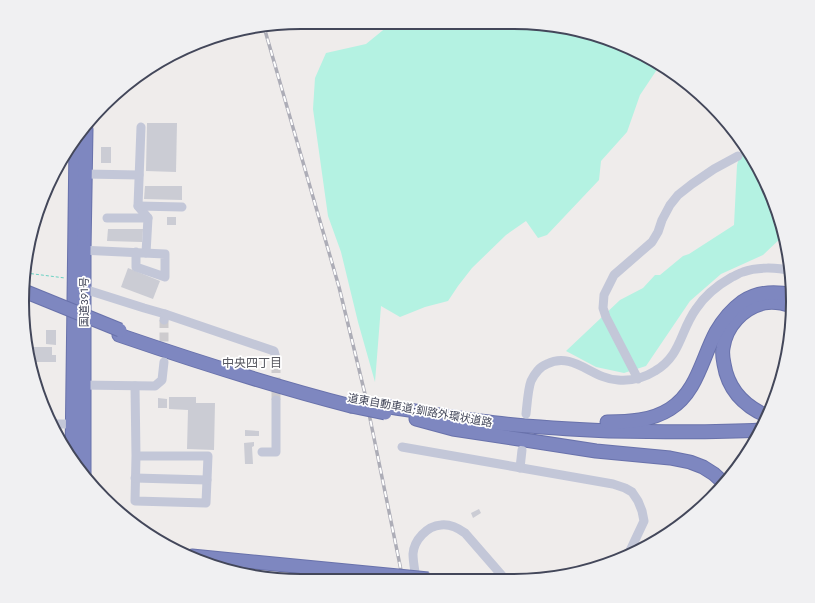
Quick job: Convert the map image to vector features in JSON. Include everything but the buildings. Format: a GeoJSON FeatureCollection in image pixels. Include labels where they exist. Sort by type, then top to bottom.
{"type":"FeatureCollection","features":[{"type":"Feature","properties":{"kind":"highway","name":"国道391号"},"geometry":{"type":"LineString","coordinates":[[73,449],[84,289],[79,250],[86,174],[86,135]]}},
{"type":"Feature","properties":{"kind":"highway","name":"国道391号"},"geometry":{"type":"LineString","coordinates":[[76,148],[79,250],[78,385],[83,465]]}},
{"type":"Feature","properties":{"kind":"highway"},"geometry":{"type":"LineString","coordinates":[[480,421],[635,422],[659,415],[671,409],[693,385],[716,332],[725,318],[735,307],[747,298],[759,294],[772,292],[786,294]]}},
{"type":"Feature","properties":{"kind":"highway","name":"道東自動車道;釧路外環状道路"},"geometry":{"type":"LineString","coordinates":[[29,293],[119,332]]}},
{"type":"Feature","properties":{"kind":"highway","name":"道東自動車道;釧路外環状道路"},"geometry":{"type":"LineString","coordinates":[[29,299],[175,354],[264,382],[310,396],[351,402],[416,419],[480,427],[578,435],[688,439],[749,437]]}},
{"type":"Feature","properties":{"kind":"highway"},"geometry":{"type":"LineString","coordinates":[[762,413],[748,406],[731,386],[726,373],[723,349],[726,337],[732,325],[740,315],[752,307],[765,302],[777,302],[786,304]]}},
{"type":"Feature","properties":{"kind":"highway","name":"道東自動車道;釧路外環状道路"},"geometry":{"type":"LineString","coordinates":[[385,410],[480,421],[578,429],[688,432],[753,430]]}},
{"type":"Feature","properties":{"kind":"highway"},"geometry":{"type":"LineString","coordinates":[[416,419],[453,429],[596,451],[670,458],[703,466],[719,479]]}},
{"type":"Feature","properties":{"kind":"highway"},"geometry":{"type":"LineString","coordinates":[[208,558],[377,574]]}},
{"type":"Feature","properties":{"kind":"highway"},"geometry":{"type":"LineString","coordinates":[[229,564],[322,574]]}},
{"type":"Feature","properties":{"kind":"street"},"geometry":{"type":"LineString","coordinates":[[141,127],[138,206],[148,218],[146,253]]}},
{"type":"Feature","properties":{"kind":"street"},"geometry":{"type":"LineString","coordinates":[[638,379],[606,317],[603,308],[604,295],[614,275],[652,242],[658,232],[662,220],[678,195],[714,169],[738,156]]}},
{"type":"Feature","properties":{"kind":"street"},"geometry":{"type":"LineString","coordinates":[[86,174],[139,174]]}},
{"type":"Feature","properties":{"kind":"street"},"geometry":{"type":"LineString","coordinates":[[138,206],[182,208]]}},
{"type":"Feature","properties":{"kind":"street"},"geometry":{"type":"LineString","coordinates":[[107,218],[148,218]]}},
{"type":"Feature","properties":{"kind":"street"},"geometry":{"type":"LineString","coordinates":[[79,250],[136,252],[165,254],[165,277],[136,267],[136,252]]}},
{"type":"Feature","properties":{"kind":"street"},"geometry":{"type":"LineString","coordinates":[[526,414],[530,382],[536,371],[543,366],[551,362],[564,360],[579,364],[601,376],[617,380],[638,379],[656,371],[667,362],[676,351],[695,309],[709,293],[725,281],[742,272],[764,268],[784,269]]}},
{"type":"Feature","properties":{"kind":"street"},"geometry":{"type":"LineString","coordinates":[[84,289],[144,308],[164,317],[274,351],[276,358]]}},
{"type":"Feature","properties":{"kind":"street"},"geometry":{"type":"LineString","coordinates":[[78,385],[155,386],[162,380],[164,362]]}},
{"type":"Feature","properties":{"kind":"street"},"geometry":{"type":"LineString","coordinates":[[135,386],[135,501],[206,503],[208,456],[136,456]]}},
{"type":"Feature","properties":{"kind":"street"},"geometry":{"type":"LineString","coordinates":[[262,452],[276,452],[276,400]]}},
{"type":"Feature","properties":{"kind":"street"},"geometry":{"type":"LineString","coordinates":[[58,424],[65,424]]}},
{"type":"Feature","properties":{"kind":"street"},"geometry":{"type":"LineString","coordinates":[[402,447],[613,484],[625,488],[632,492],[638,500],[644,521],[632,547]]}},
{"type":"Feature","properties":{"kind":"street"},"geometry":{"type":"LineString","coordinates":[[520,468],[522,450]]}},
{"type":"Feature","properties":{"kind":"street"},"geometry":{"type":"LineString","coordinates":[[135,478],[207,480]]}},
{"type":"Feature","properties":{"kind":"street"},"geometry":{"type":"LineString","coordinates":[[415,574],[413,554],[418,539],[431,527],[442,524],[459,528],[465,533],[501,574]]}},
{"type":"Feature","properties":{"kind":"path"},"geometry":{"type":"LineString","coordinates":[[31,274],[66,279]]}},
{"type":"Feature","properties":{"kind":"green space"},"geometry":{"type":"Polygon","coordinates":[[[384,29],[514,29],[549,31],[601,43],[634,57],[657,70],[640,95],[627,132],[601,161],[599,180],[547,235],[538,238],[526,221],[506,235],[472,268],[448,301],[425,307],[400,317],[381,306],[375,382],[358,322],[341,252],[328,216],[313,109],[315,78],[326,53],[366,44],[384,29]]]}},
{"type":"Feature","properties":{"kind":"green space"},"geometry":{"type":"Polygon","coordinates":[[[741,151],[758,181],[765,197],[772,214],[779,240],[763,255],[721,274],[690,301],[646,366],[624,373],[596,367],[566,351],[620,300],[643,288],[655,275],[660,275],[683,256],[689,254],[734,225],[737,165],[741,151]]]}},
{"type":"Feature","properties":{"kind":"tunnel"},"geometry":{"type":"LineString","coordinates":[[164,320],[164,355]]}},
{"type":"Feature","properties":{"kind":"tunnel"},"geometry":{"type":"LineString","coordinates":[[276,358],[276,400]]}},
{"type":"Feature","properties":{"kind":"railway"},"geometry":{"type":"LineString","coordinates":[[265,31],[339,287],[365,394],[402,574]]}},
{"type":"Feature","properties":{"kind":"district","name":"中央四丁目"},"geometry":{"type":"Point","coordinates":[252,363]}}]}
